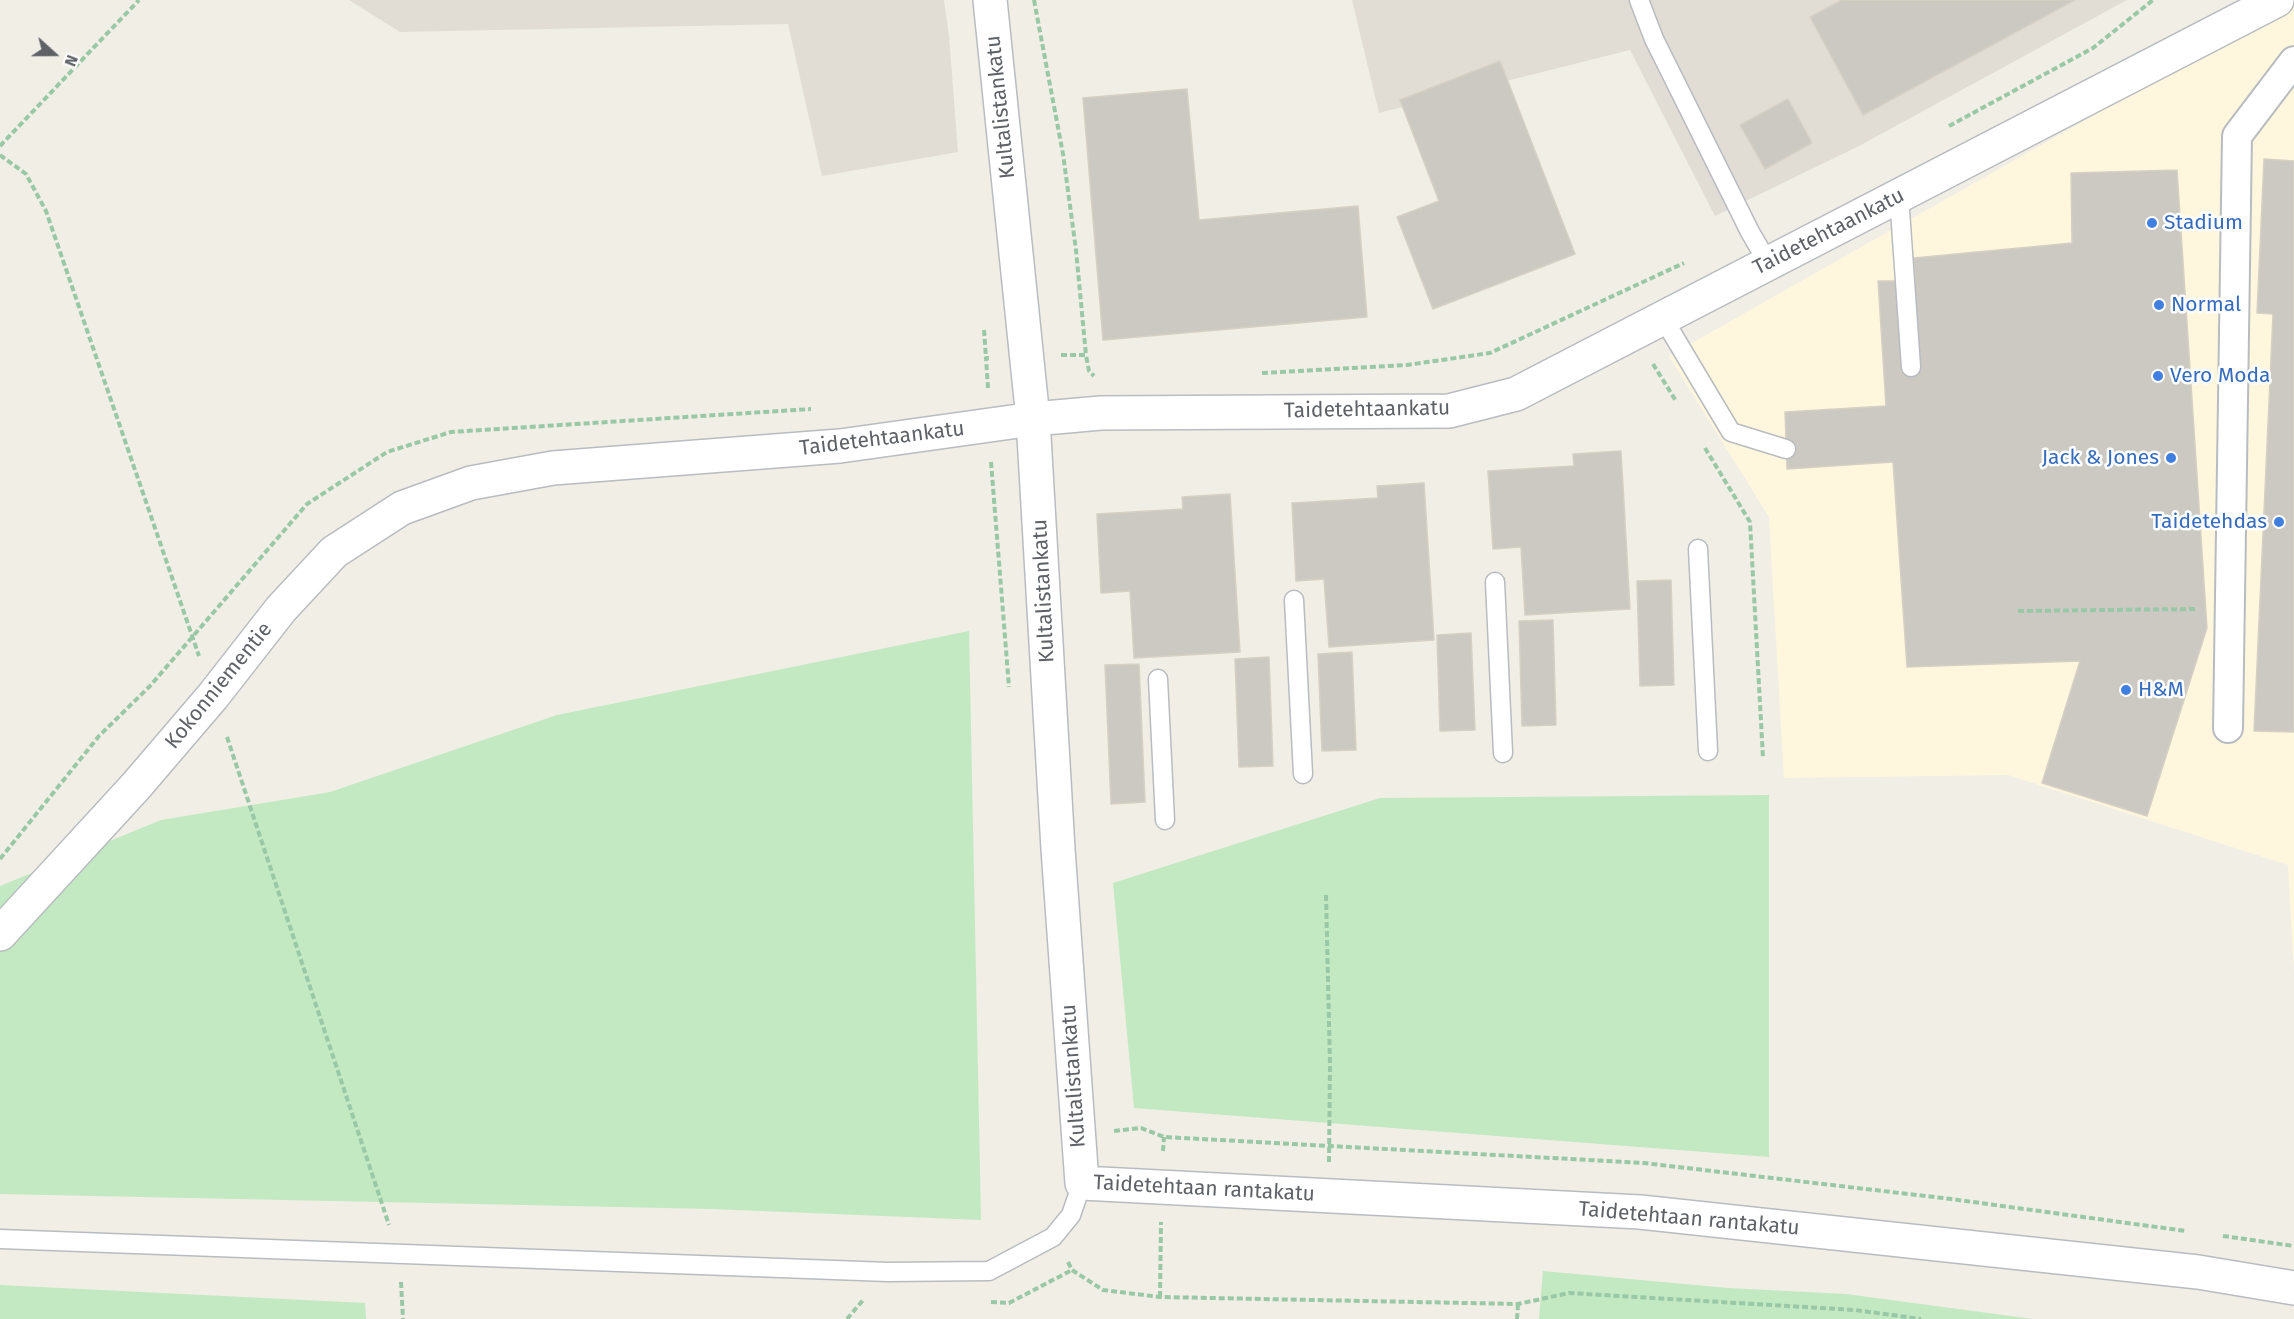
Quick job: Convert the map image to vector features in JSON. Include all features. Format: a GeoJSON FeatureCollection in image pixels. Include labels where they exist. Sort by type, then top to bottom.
{"type":"FeatureCollection","features":[{"type":"Feature","properties":{"kind":"street","name":"Kultalistankatu"},"geometry":{"type":"LineString","coordinates":[[990,0],[1033,419],[1060,873],[1082,1183]]}},
{"type":"Feature","properties":{"kind":"street","name":"Taidetehtaankatu"},"geometry":{"type":"LineString","coordinates":[[471,483],[552,468],[840,446],[1033,419],[1101,412],[1449,411],[1516,394],[2277,0]]}},
{"type":"Feature","properties":{"kind":"street"},"geometry":{"type":"LineString","coordinates":[[2228,728],[2232,609],[2237,136],[2294,61]]}},
{"type":"Feature","properties":{"kind":"street","name":"Kokonniementie"},"geometry":{"type":"LineString","coordinates":[[0,934],[136,786],[213,696],[281,609],[334,552],[402,508],[471,483]]}},
{"type":"Feature","properties":{"kind":"street","name":"Taidetehtaan rantakatu"},"geometry":{"type":"LineString","coordinates":[[1082,1183],[1640,1212],[2198,1272],[2294,1288]]}},
{"type":"Feature","properties":{"kind":"lane"},"geometry":{"type":"LineString","coordinates":[[1640,0],[1670,71],[1749,232],[1768,263]]}},
{"type":"Feature","properties":{"kind":"lane"},"geometry":{"type":"LineString","coordinates":[[1899,196],[1911,367]]}},
{"type":"Feature","properties":{"kind":"lane"},"geometry":{"type":"LineString","coordinates":[[1663,318],[1731,432],[1786,449]]}},
{"type":"Feature","properties":{"kind":"lane"},"geometry":{"type":"LineString","coordinates":[[1698,549],[1708,751]]}},
{"type":"Feature","properties":{"kind":"lane"},"geometry":{"type":"LineString","coordinates":[[1495,582],[1503,753]]}},
{"type":"Feature","properties":{"kind":"lane"},"geometry":{"type":"LineString","coordinates":[[1294,600],[1303,774]]}},
{"type":"Feature","properties":{"kind":"lane"},"geometry":{"type":"LineString","coordinates":[[1158,679],[1165,820]]}},
{"type":"Feature","properties":{"kind":"lane"},"geometry":{"type":"LineString","coordinates":[[0,1239],[888,1272],[989,1271],[1053,1237],[1071,1215],[1082,1183]]}},
{"type":"Feature","properties":{"kind":"path"},"geometry":{"type":"LineString","coordinates":[[0,146],[139,0]]}},
{"type":"Feature","properties":{"kind":"path"},"geometry":{"type":"LineString","coordinates":[[1035,0],[1073,228],[1086,355]]}},
{"type":"Feature","properties":{"kind":"path"},"geometry":{"type":"LineString","coordinates":[[1947,126],[2093,48],[2153,0]]}},
{"type":"Feature","properties":{"kind":"path"},"geometry":{"type":"LineString","coordinates":[[1255,373],[1407,365],[1490,353],[1685,262]]}},
{"type":"Feature","properties":{"kind":"path"},"geometry":{"type":"LineString","coordinates":[[2018,611],[2232,609]]}},
{"type":"Feature","properties":{"kind":"path"},"geometry":{"type":"LineString","coordinates":[[1326,895],[1330,1065],[1329,1195]]}},
{"type":"Feature","properties":{"kind":"path"},"geometry":{"type":"LineString","coordinates":[[399,1254],[403,1319]]}},
{"type":"Feature","properties":{"kind":"path"},"geometry":{"type":"LineString","coordinates":[[1072,1270],[1103,1290],[1160,1297],[1518,1304],[1569,1293],[1855,1310],[1921,1319]]}},
{"type":"Feature","properties":{"kind":"path"},"geometry":{"type":"LineString","coordinates":[[847,1319],[866,1297]]}},
{"type":"Feature","properties":{"kind":"path"},"geometry":{"type":"LineString","coordinates":[[1517,1319],[1518,1304]]}},
{"type":"Feature","properties":{"kind":"shaded area"},"geometry":{"type":"Polygon","coordinates":[[[349,0],[944,0],[958,152],[822,176],[788,24],[400,32],[349,0]]]}},
{"type":"Feature","properties":{"kind":"shaded area"},"geometry":{"type":"Polygon","coordinates":[[[1352,0],[2127,0],[1859,146],[1715,216],[1630,50],[1379,113],[1352,0]]]}},
{"type":"Feature","properties":{"kind":"shaded area"},"geometry":{"type":"Polygon","coordinates":[[[2294,2],[2294,972],[2288,865],[2008,775],[1784,778],[1769,517],[1669,356],[2294,2]]]}},
{"type":"Feature","properties":{"kind":"green space"},"geometry":{"type":"Polygon","coordinates":[[[969,631],[981,1220],[712,1209],[0,1194],[0,886],[161,820],[330,792],[557,715],[969,631]]]}},
{"type":"Feature","properties":{"kind":"green space"},"geometry":{"type":"Polygon","coordinates":[[[1769,795],[1769,1157],[1134,1108],[1113,883],[1380,798],[1769,795]]]}},
{"type":"Feature","properties":{"kind":"green space"},"geometry":{"type":"Polygon","coordinates":[[[1543,1271],[1728,1288],[1846,1294],[2033,1319],[1539,1319],[1543,1271]]]}},
{"type":"Feature","properties":{"kind":"green space"},"geometry":{"type":"Polygon","coordinates":[[[0,1285],[365,1303],[366,1319],[0,1319],[0,1285]]]}},
{"type":"Feature","properties":{"kind":"building"},"geometry":{"type":"Polygon","coordinates":[[[1842,0],[2075,0],[1863,115],[1810,17],[1842,0]]]}},
{"type":"Feature","properties":{"kind":"building"},"geometry":{"type":"Polygon","coordinates":[[[1500,61],[1575,254],[1433,309],[1397,217],[1439,201],[1400,100],[1500,61]]]}},
{"type":"Feature","properties":{"kind":"building"},"geometry":{"type":"Polygon","coordinates":[[[1187,89],[1199,220],[1358,206],[1367,317],[1103,340],[1083,98],[1187,89]]]}},
{"type":"Feature","properties":{"kind":"building"},"geometry":{"type":"Polygon","coordinates":[[[1788,99],[1812,143],[1765,169],[1740,125],[1788,99]]]}},
{"type":"Feature","properties":{"kind":"building","name":"Taidetehdas"},"geometry":{"type":"Polygon","coordinates":[[[2264,159],[2294,161],[2294,732],[2254,731],[2273,314],[2257,313],[2264,159]]]}},
{"type":"Feature","properties":{"kind":"building"},"geometry":{"type":"Polygon","coordinates":[[[2177,170],[2207,628],[2147,816],[2042,783],[2080,661],[1907,667],[1893,462],[1787,469],[1785,412],[1886,406],[1878,281],[1915,281],[1914,258],[2072,243],[2071,173],[2177,170]]]}},
{"type":"Feature","properties":{"kind":"building"},"geometry":{"type":"Polygon","coordinates":[[[1621,451],[1630,609],[1525,615],[1521,547],[1493,549],[1488,471],[1574,466],[1573,454],[1621,451]]]}},
{"type":"Feature","properties":{"kind":"building"},"geometry":{"type":"Polygon","coordinates":[[[1424,483],[1434,640],[1329,647],[1324,579],[1296,581],[1292,503],[1378,498],[1377,486],[1424,483]]]}},
{"type":"Feature","properties":{"kind":"building"},"geometry":{"type":"Polygon","coordinates":[[[1230,494],[1240,652],[1134,658],[1130,591],[1101,593],[1097,514],[1183,509],[1182,497],[1230,494]]]}},
{"type":"Feature","properties":{"kind":"building"},"geometry":{"type":"Polygon","coordinates":[[[1671,580],[1674,685],[1640,686],[1637,581],[1671,580]]]}},
{"type":"Feature","properties":{"kind":"building"},"geometry":{"type":"Polygon","coordinates":[[[1553,620],[1556,725],[1522,726],[1519,621],[1553,620]]]}},
{"type":"Feature","properties":{"kind":"building"},"geometry":{"type":"Polygon","coordinates":[[[1471,633],[1475,730],[1440,731],[1437,635],[1471,633]]]}},
{"type":"Feature","properties":{"kind":"building"},"geometry":{"type":"Polygon","coordinates":[[[1352,652],[1356,750],[1322,751],[1318,654],[1352,652]]]}},
{"type":"Feature","properties":{"kind":"building"},"geometry":{"type":"Polygon","coordinates":[[[1269,657],[1273,766],[1239,767],[1235,659],[1269,657]]]}},
{"type":"Feature","properties":{"kind":"building"},"geometry":{"type":"Polygon","coordinates":[[[1139,664],[1145,802],[1111,804],[1105,665],[1139,664]]]}},
{"type":"Feature","properties":{"kind":"place","name":"Stadium"},"geometry":{"type":"Point","coordinates":[2152,223]}},
{"type":"Feature","properties":{"kind":"place","name":"Normal"},"geometry":{"type":"Point","coordinates":[2159,305]}},
{"type":"Feature","properties":{"kind":"place","name":"Vero Moda"},"geometry":{"type":"Point","coordinates":[2158,376]}},
{"type":"Feature","properties":{"kind":"place","name":"Jack & Jones"},"geometry":{"type":"Point","coordinates":[2171,458]}},
{"type":"Feature","properties":{"kind":"place","name":"Taidetehdas"},"geometry":{"type":"Point","coordinates":[2279,522]}},
{"type":"Feature","properties":{"kind":"place","name":"H&M"},"geometry":{"type":"Point","coordinates":[2126,690]}}]}
